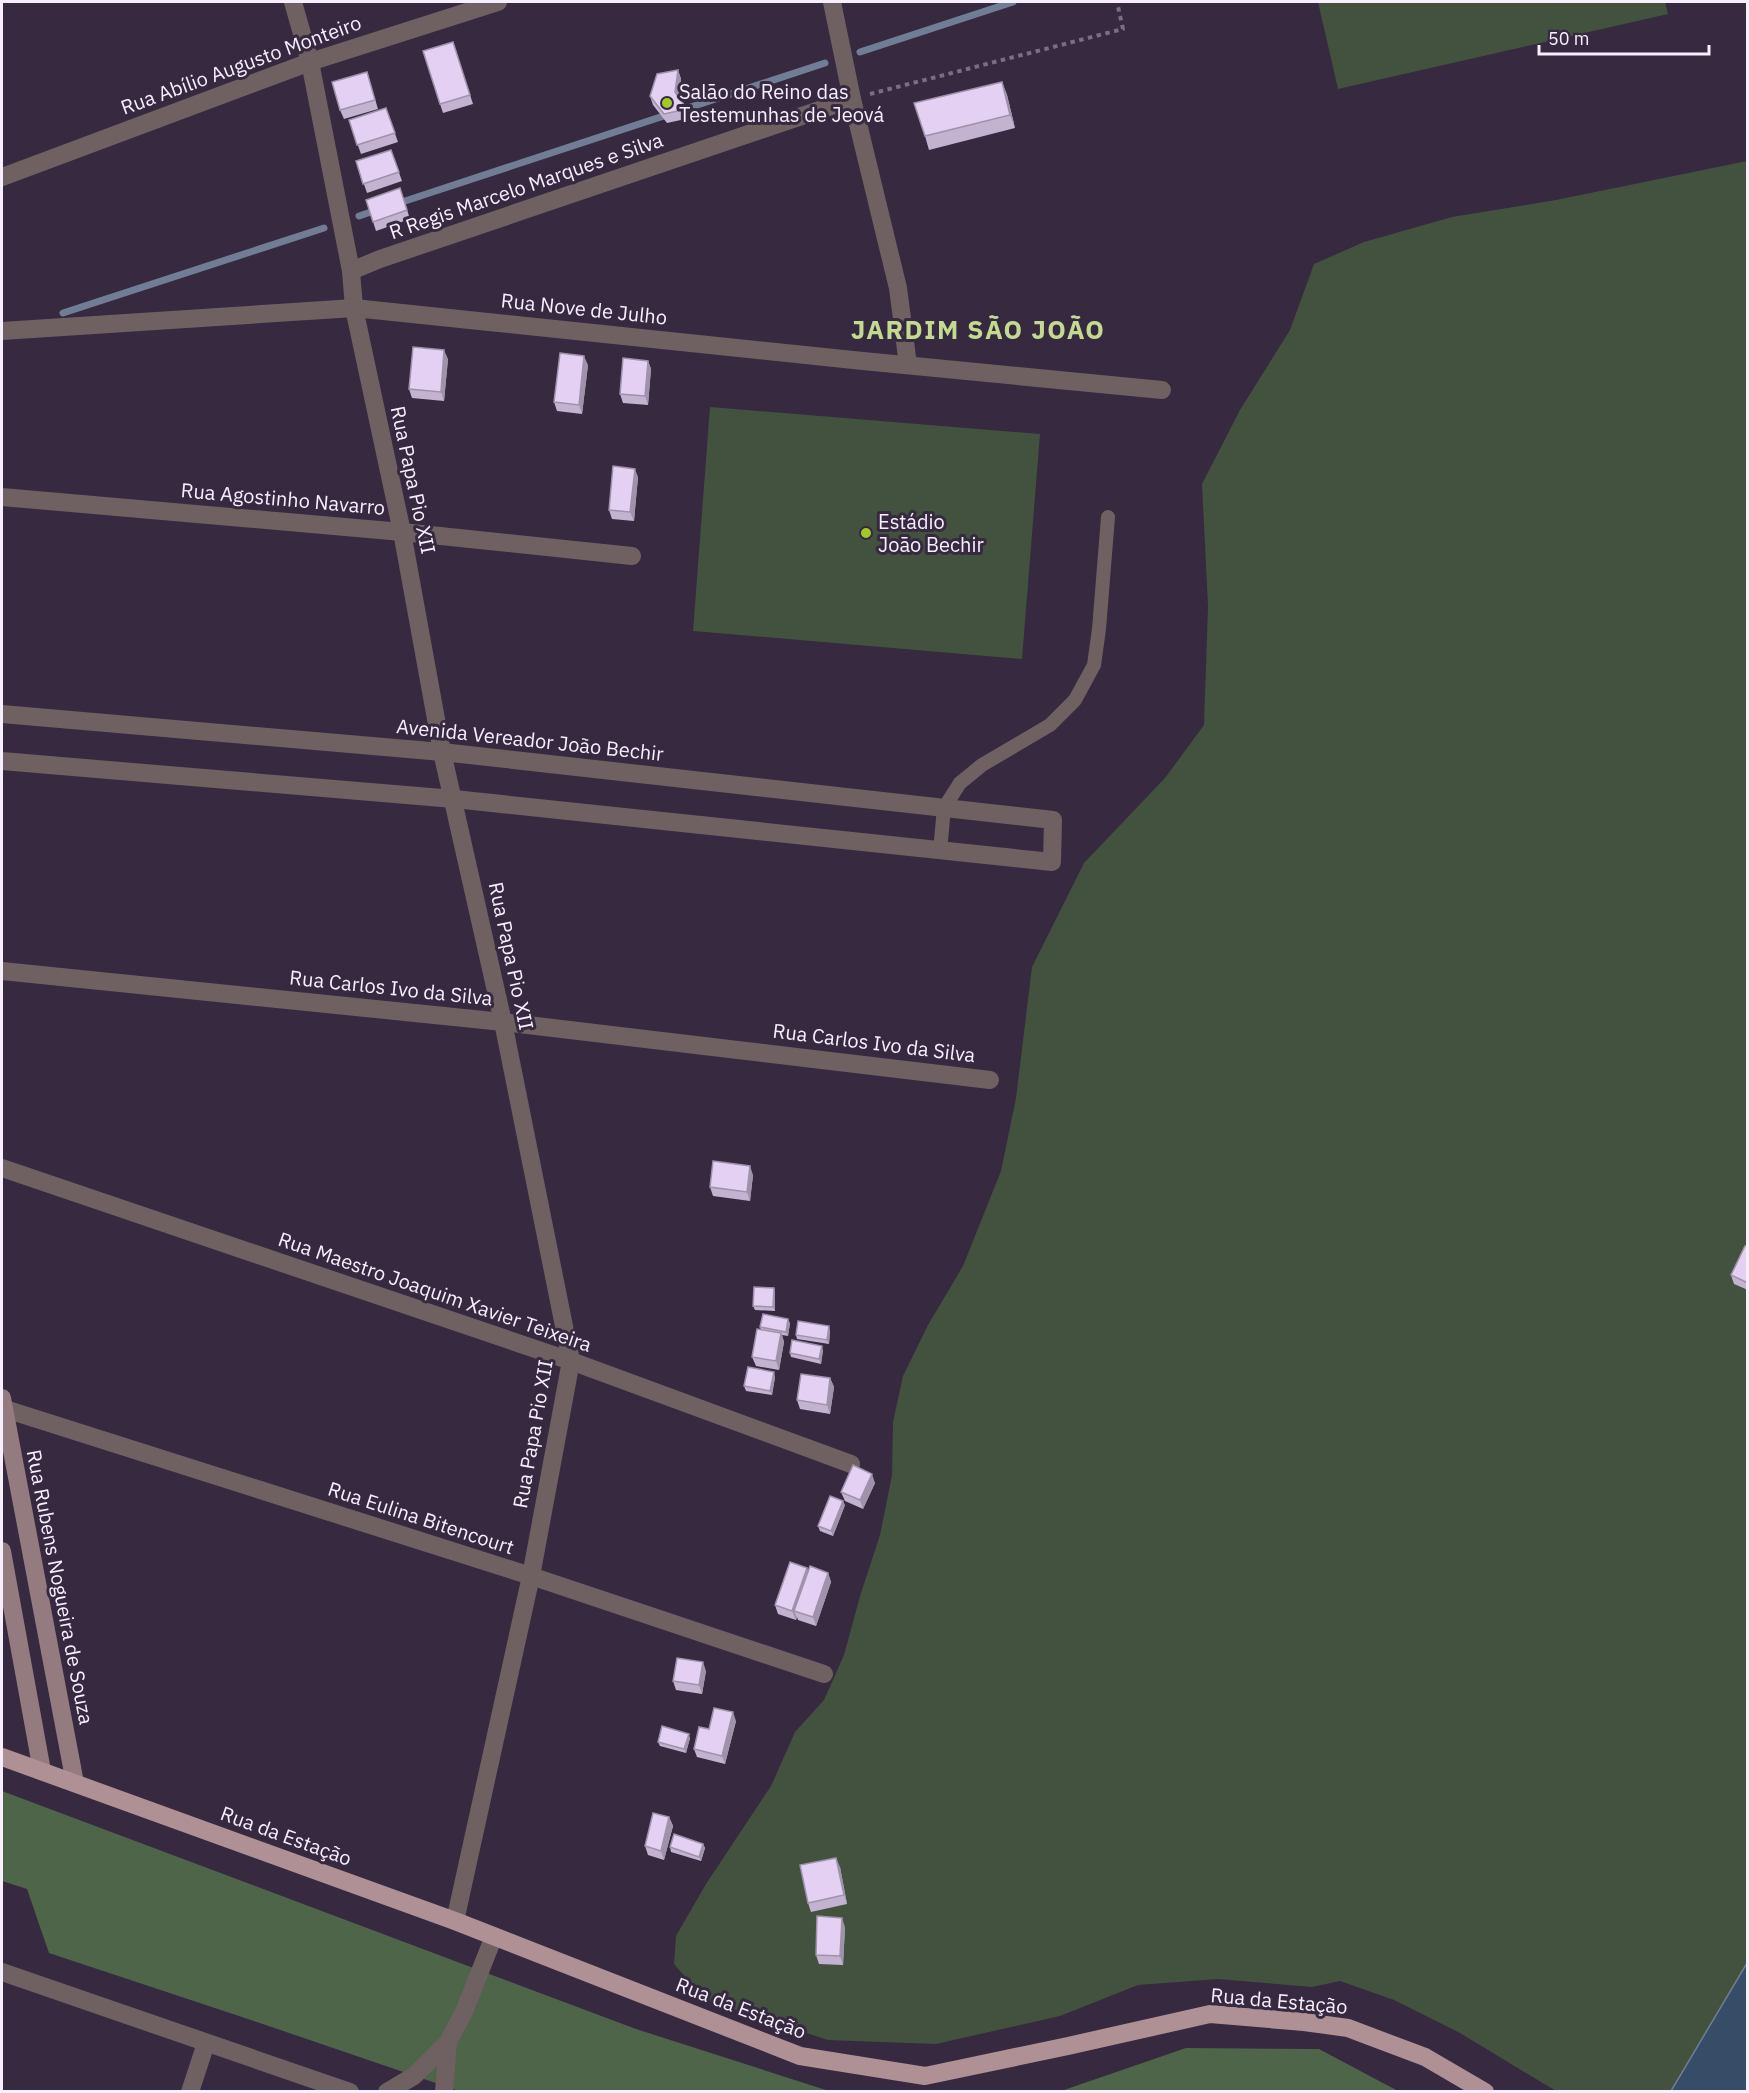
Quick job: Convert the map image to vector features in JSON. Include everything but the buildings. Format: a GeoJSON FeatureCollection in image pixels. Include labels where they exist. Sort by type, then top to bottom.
{"type":"FeatureCollection","features":[{"type":"Feature","properties":{"kind":"main road","name":"Rua da Estação"},"geometry":{"type":"LineString","coordinates":[[2,1757],[455,1921],[800,2056],[925,2076],[1210,2014],[1348,2028],[1425,2057],[1485,2091]]}},
{"type":"Feature","properties":{"kind":"street","name":"Rua Papa Pio XII"},"geometry":{"type":"LineString","coordinates":[[293,2],[310,62],[351,271],[354,308],[402,532],[442,752],[503,1022],[571,1361],[531,1576],[455,1921]]}},
{"type":"Feature","properties":{"kind":"street","name":"Rua Abílio Augusto Monteiro"},"geometry":{"type":"LineString","coordinates":[[2,177],[310,62],[498,2]]}},
{"type":"Feature","properties":{"kind":"street"},"geometry":{"type":"LineString","coordinates":[[832,2],[852,99],[898,288],[908,365]]}},
{"type":"Feature","properties":{"kind":"street","name":"R Regis Marcelo Marques e Silva"},"geometry":{"type":"LineString","coordinates":[[351,271],[391,255],[852,99]]}},
{"type":"Feature","properties":{"kind":"street","name":"Rua Nove de Julho"},"geometry":{"type":"LineString","coordinates":[[2,331],[354,308],[1162,390]]}},
{"type":"Feature","properties":{"kind":"street","name":"Rua Agostinho Navarro"},"geometry":{"type":"LineString","coordinates":[[2,498],[402,532],[632,556]]}},
{"type":"Feature","properties":{"kind":"street","name":"Avenida Vereador João Bechir"},"geometry":{"type":"LineString","coordinates":[[2,714],[442,752],[1053,820],[1052,862],[940,851]]}},
{"type":"Feature","properties":{"kind":"street"},"geometry":{"type":"LineString","coordinates":[[2,761],[454,799],[940,851]]}},
{"type":"Feature","properties":{"kind":"street","name":"Rua Carlos Ivo da Silva"},"geometry":{"type":"LineString","coordinates":[[2,971],[503,1022],[990,1080]]}},
{"type":"Feature","properties":{"kind":"street","name":"Rua Maestro Joaquim Xavier Teixeira"},"geometry":{"type":"LineString","coordinates":[[2,1168],[571,1361],[852,1464]]}},
{"type":"Feature","properties":{"kind":"street","name":"Rua Eulina Bitencourt"},"geometry":{"type":"LineString","coordinates":[[2,1405],[531,1576],[824,1674]]}},
{"type":"Feature","properties":{"kind":"street","name":"Rua Rubens Nogueira de Souza"},"geometry":{"type":"LineString","coordinates":[[2,1405],[75,1783]]}},
{"type":"Feature","properties":{"kind":"street"},"geometry":{"type":"LineString","coordinates":[[2,1551],[42,1771]]}},
{"type":"Feature","properties":{"kind":"street"},"geometry":{"type":"LineString","coordinates":[[387,2091],[414,2076],[448,2042],[464,2012],[494,1936]]}},
{"type":"Feature","properties":{"kind":"street"},"geometry":{"type":"LineString","coordinates":[[2,1972],[350,2091]]}},
{"type":"Feature","properties":{"kind":"street"},"geometry":{"type":"LineString","coordinates":[[444,2091],[448,2042]]}},
{"type":"Feature","properties":{"kind":"street"},"geometry":{"type":"LineString","coordinates":[[190,2091],[206,2043]]}},
{"type":"Feature","properties":{"kind":"lane"},"geometry":{"type":"LineString","coordinates":[[940,851],[944,808],[960,783],[982,765],[1050,725],[1075,700],[1094,664],[1108,517]]}},
{"type":"Feature","properties":{"kind":"path"},"geometry":{"type":"LineString","coordinates":[[852,99],[1123,29],[1117,2]]}},
{"type":"Feature","properties":{"kind":"green space"},"geometry":{"type":"Polygon","coordinates":[[[1318,2],[1665,2],[1668,14],[1338,89],[1318,2]]]}},
{"type":"Feature","properties":{"kind":"green space"},"geometry":{"type":"Polygon","coordinates":[[[1747,161],[1748,1963],[1671,2091],[1556,2091],[1460,2033],[1394,2000],[1340,1981],[1312,1987],[1218,1979],[1138,1985],[1060,2016],[936,2044],[828,2040],[705,2000],[674,1964],[676,1936],[706,1884],[771,1786],[795,1732],[824,1700],[844,1655],[880,1535],[892,1475],[893,1422],[903,1376],[928,1325],[963,1266],[1001,1171],[1016,1098],[1032,967],[1084,863],[1165,778],[1204,725],[1208,606],[1202,484],[1240,410],[1290,330],[1314,264],[1364,242],[1452,217],[1556,200],[1747,161]]]}},
{"type":"Feature","properties":{"kind":"green space","name":"Estádio João Bechir"},"geometry":{"type":"Polygon","coordinates":[[[710,407],[1040,434],[1022,659],[693,631],[710,407]]]}},
{"type":"Feature","properties":{"kind":"green space"},"geometry":{"type":"Polygon","coordinates":[[[2,1791],[636,2029],[829,2091],[459,2091],[49,1953],[27,1889],[2,1881],[2,1791]]]}},
{"type":"Feature","properties":{"kind":"green space"},"geometry":{"type":"Polygon","coordinates":[[[1186,2048],[1319,2049],[1398,2091],[1061,2091],[1186,2048]]]}},
{"type":"Feature","properties":{"kind":"water"},"geometry":{"type":"Polygon","coordinates":[[[1747,1963],[1747,2091],[1671,2091],[1747,1963]]]}},
{"type":"Feature","properties":{"kind":"waterway"},"geometry":{"type":"LineString","coordinates":[[860,52],[1013,2]]}},
{"type":"Feature","properties":{"kind":"waterway"},"geometry":{"type":"LineString","coordinates":[[396,204],[825,63]]}},
{"type":"Feature","properties":{"kind":"waterway"},"geometry":{"type":"LineString","coordinates":[[359,216],[377,210]]}},
{"type":"Feature","properties":{"kind":"waterway"},"geometry":{"type":"LineString","coordinates":[[63,313],[324,228]]}},
{"type":"Feature","properties":{"kind":"place","name":"Salão do Reino das Testemunhas de Jeová"},"geometry":{"type":"Point","coordinates":[667,103]}},
{"type":"Feature","properties":{"kind":"place","name":"Estádio João Bechir"},"geometry":{"type":"Point","coordinates":[866,533]}},
{"type":"Feature","properties":{"kind":"district","name":"JARDIM SÃO JOÃO"},"geometry":{"type":"Point","coordinates":[978,330]}}]}
